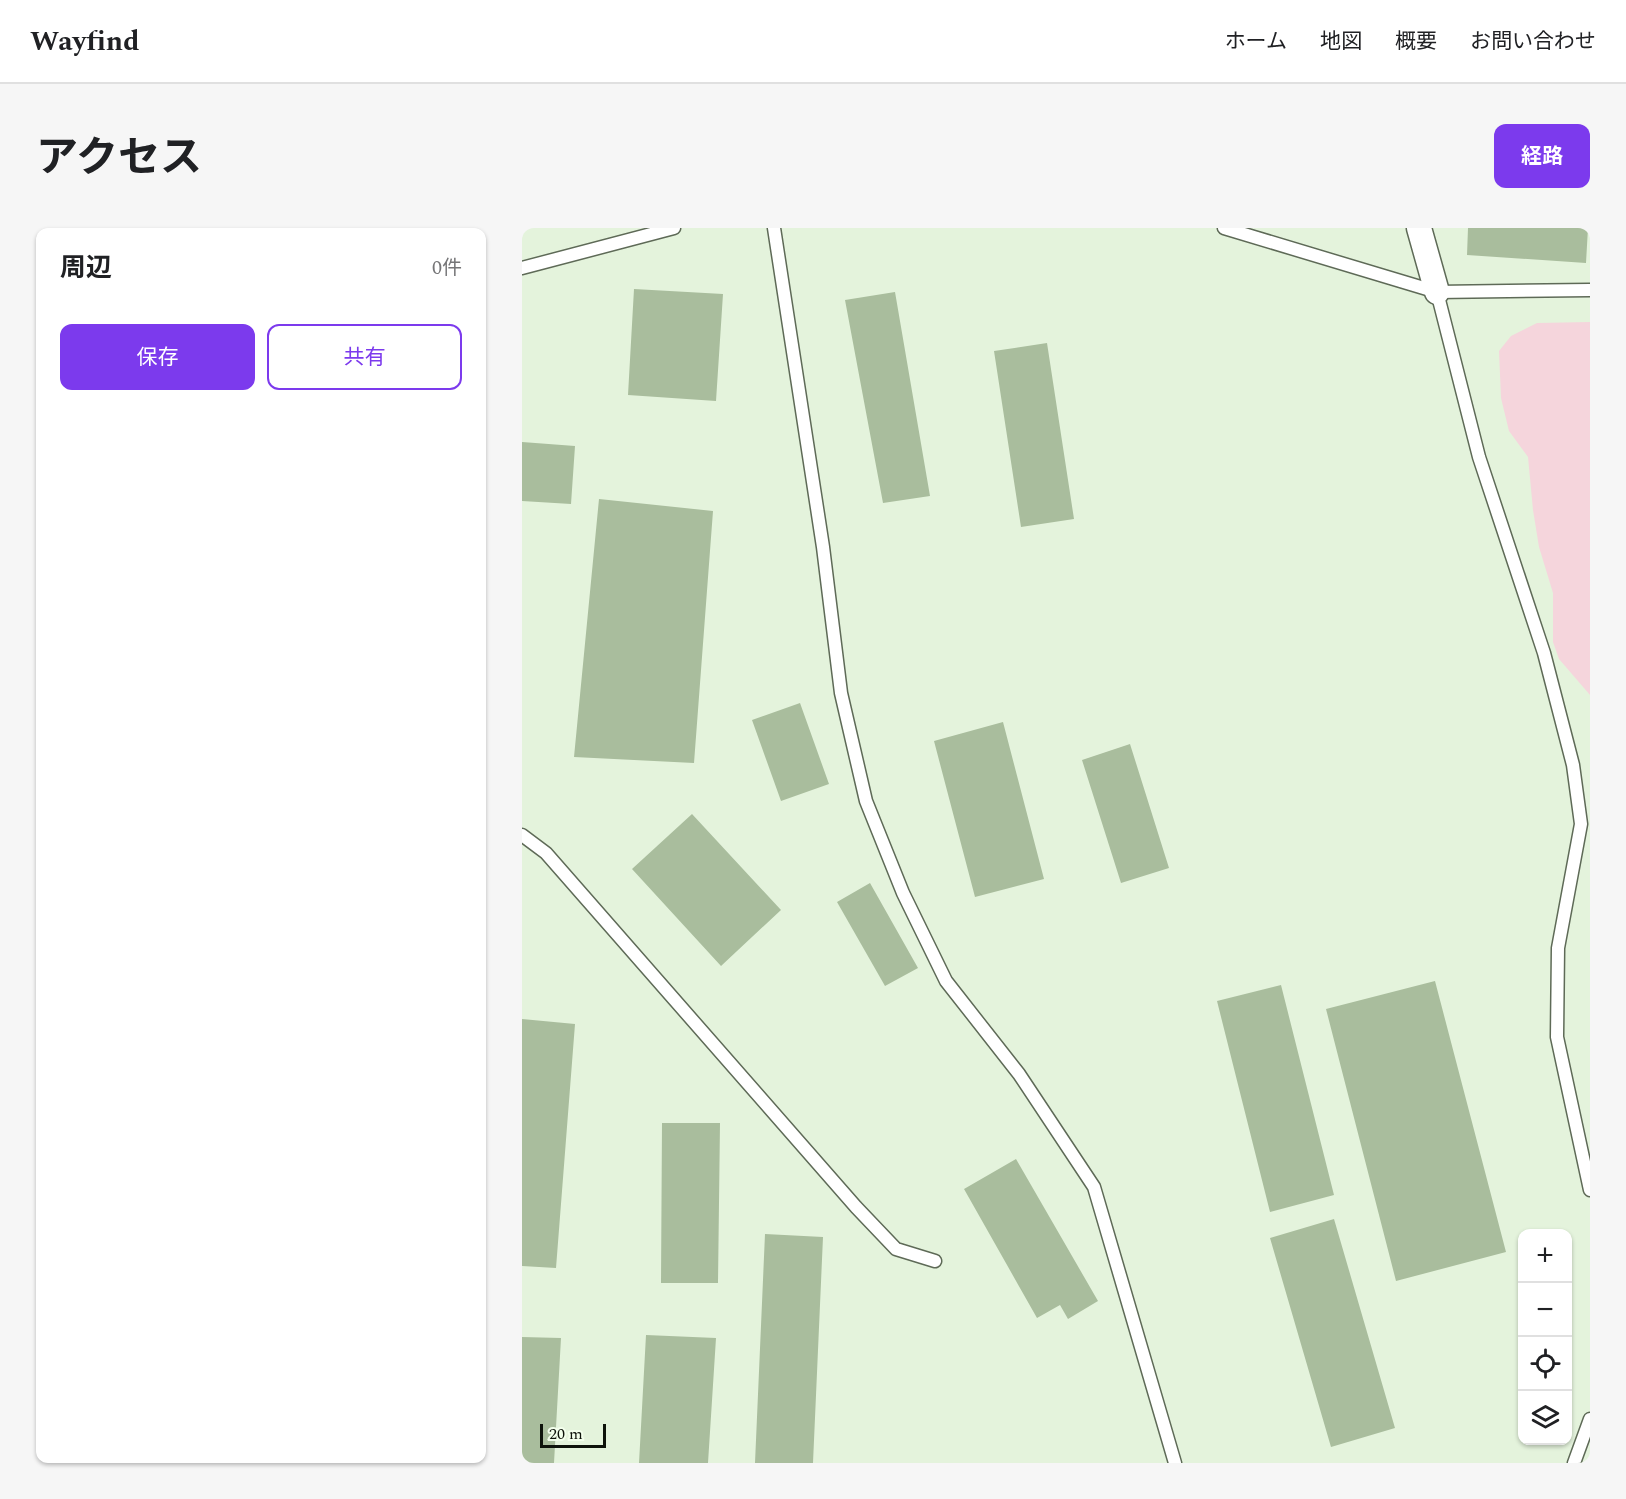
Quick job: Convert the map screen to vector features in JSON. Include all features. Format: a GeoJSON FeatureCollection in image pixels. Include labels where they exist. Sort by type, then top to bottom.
{"type":"FeatureCollection","features":[{"type":"Feature","properties":{"kind":"street"},"geometry":{"type":"LineString","coordinates":[[1419,228],[1437,292]]}},
{"type":"Feature","properties":{"kind":"lane"},"geometry":{"type":"LineString","coordinates":[[522,268],[674,228]]}},
{"type":"Feature","properties":{"kind":"lane"},"geometry":{"type":"LineString","coordinates":[[774,228],[823,547],[841,693],[866,801],[903,893],[946,981],[1020,1074],[1094,1187],[1175,1463]]}},
{"type":"Feature","properties":{"kind":"lane"},"geometry":{"type":"LineString","coordinates":[[1224,228],[1437,292],[1590,290]]}},
{"type":"Feature","properties":{"kind":"lane"},"geometry":{"type":"LineString","coordinates":[[1437,292],[1479,457],[1544,653],[1573,765],[1581,824],[1558,948],[1557,1037],[1590,1190]]}},
{"type":"Feature","properties":{"kind":"lane"},"geometry":{"type":"LineString","coordinates":[[522,835],[546,853],[856,1207],[896,1249],[935,1261]]}},
{"type":"Feature","properties":{"kind":"lane"},"geometry":{"type":"LineString","coordinates":[[1574,1463],[1590,1419]]}},
{"type":"Feature","properties":{"kind":"shaded area"},"geometry":{"type":"Polygon","coordinates":[[[1590,322],[1590,695],[1559,659],[1553,642],[1553,593],[1539,547],[1528,457],[1509,431],[1501,398],[1499,351],[1511,336],[1537,323],[1590,322]]]}},
{"type":"Feature","properties":{"kind":"building"},"geometry":{"type":"Polygon","coordinates":[[[1468,228],[1588,228],[1586,263],[1467,255],[1468,228]]]}},
{"type":"Feature","properties":{"kind":"building"},"geometry":{"type":"Polygon","coordinates":[[[634,289],[723,294],[716,401],[628,395],[634,289]]]}},
{"type":"Feature","properties":{"kind":"building"},"geometry":{"type":"Polygon","coordinates":[[[895,292],[930,496],[883,503],[845,300],[895,292]]]}},
{"type":"Feature","properties":{"kind":"building"},"geometry":{"type":"Polygon","coordinates":[[[1047,343],[1074,519],[1021,527],[994,351],[1047,343]]]}},
{"type":"Feature","properties":{"kind":"building"},"geometry":{"type":"Polygon","coordinates":[[[522,442],[575,446],[571,504],[522,501],[522,442]]]}},
{"type":"Feature","properties":{"kind":"building"},"geometry":{"type":"Polygon","coordinates":[[[599,499],[713,511],[694,763],[574,757],[599,499]]]}},
{"type":"Feature","properties":{"kind":"building"},"geometry":{"type":"Polygon","coordinates":[[[800,703],[829,784],[781,801],[752,720],[800,703]]]}},
{"type":"Feature","properties":{"kind":"building"},"geometry":{"type":"Polygon","coordinates":[[[1003,722],[1044,879],[975,897],[934,741],[1003,722]]]}},
{"type":"Feature","properties":{"kind":"building"},"geometry":{"type":"Polygon","coordinates":[[[1130,744],[1169,868],[1121,883],[1082,760],[1130,744]]]}},
{"type":"Feature","properties":{"kind":"building"},"geometry":{"type":"Polygon","coordinates":[[[692,814],[781,910],[721,966],[632,869],[692,814]]]}},
{"type":"Feature","properties":{"kind":"building"},"geometry":{"type":"Polygon","coordinates":[[[870,883],[918,968],[885,986],[837,902],[870,883]]]}},
{"type":"Feature","properties":{"kind":"building"},"geometry":{"type":"Polygon","coordinates":[[[1435,981],[1506,1252],[1396,1281],[1326,1009],[1435,981]]]}},
{"type":"Feature","properties":{"kind":"building"},"geometry":{"type":"Polygon","coordinates":[[[1281,985],[1334,1195],[1270,1212],[1217,1001],[1281,985]]]}},
{"type":"Feature","properties":{"kind":"building"},"geometry":{"type":"Polygon","coordinates":[[[522,1019],[575,1024],[556,1268],[522,1266],[522,1019]]]}},
{"type":"Feature","properties":{"kind":"building"},"geometry":{"type":"Polygon","coordinates":[[[662,1123],[720,1123],[718,1283],[661,1283],[662,1123]]]}},
{"type":"Feature","properties":{"kind":"building"},"geometry":{"type":"Polygon","coordinates":[[[1016,1159],[1098,1301],[1068,1319],[1060,1305],[1037,1318],[964,1189],[1016,1159]]]}},
{"type":"Feature","properties":{"kind":"building"},"geometry":{"type":"Polygon","coordinates":[[[1334,1219],[1395,1428],[1331,1447],[1270,1238],[1334,1219]]]}},
{"type":"Feature","properties":{"kind":"building"},"geometry":{"type":"Polygon","coordinates":[[[765,1234],[823,1237],[813,1463],[755,1463],[765,1234]]]}},
{"type":"Feature","properties":{"kind":"building"},"geometry":{"type":"Polygon","coordinates":[[[646,1335],[716,1338],[708,1463],[639,1463],[646,1335]]]}},
{"type":"Feature","properties":{"kind":"building"},"geometry":{"type":"Polygon","coordinates":[[[522,1337],[561,1338],[554,1463],[522,1463],[522,1337]]]}}]}
